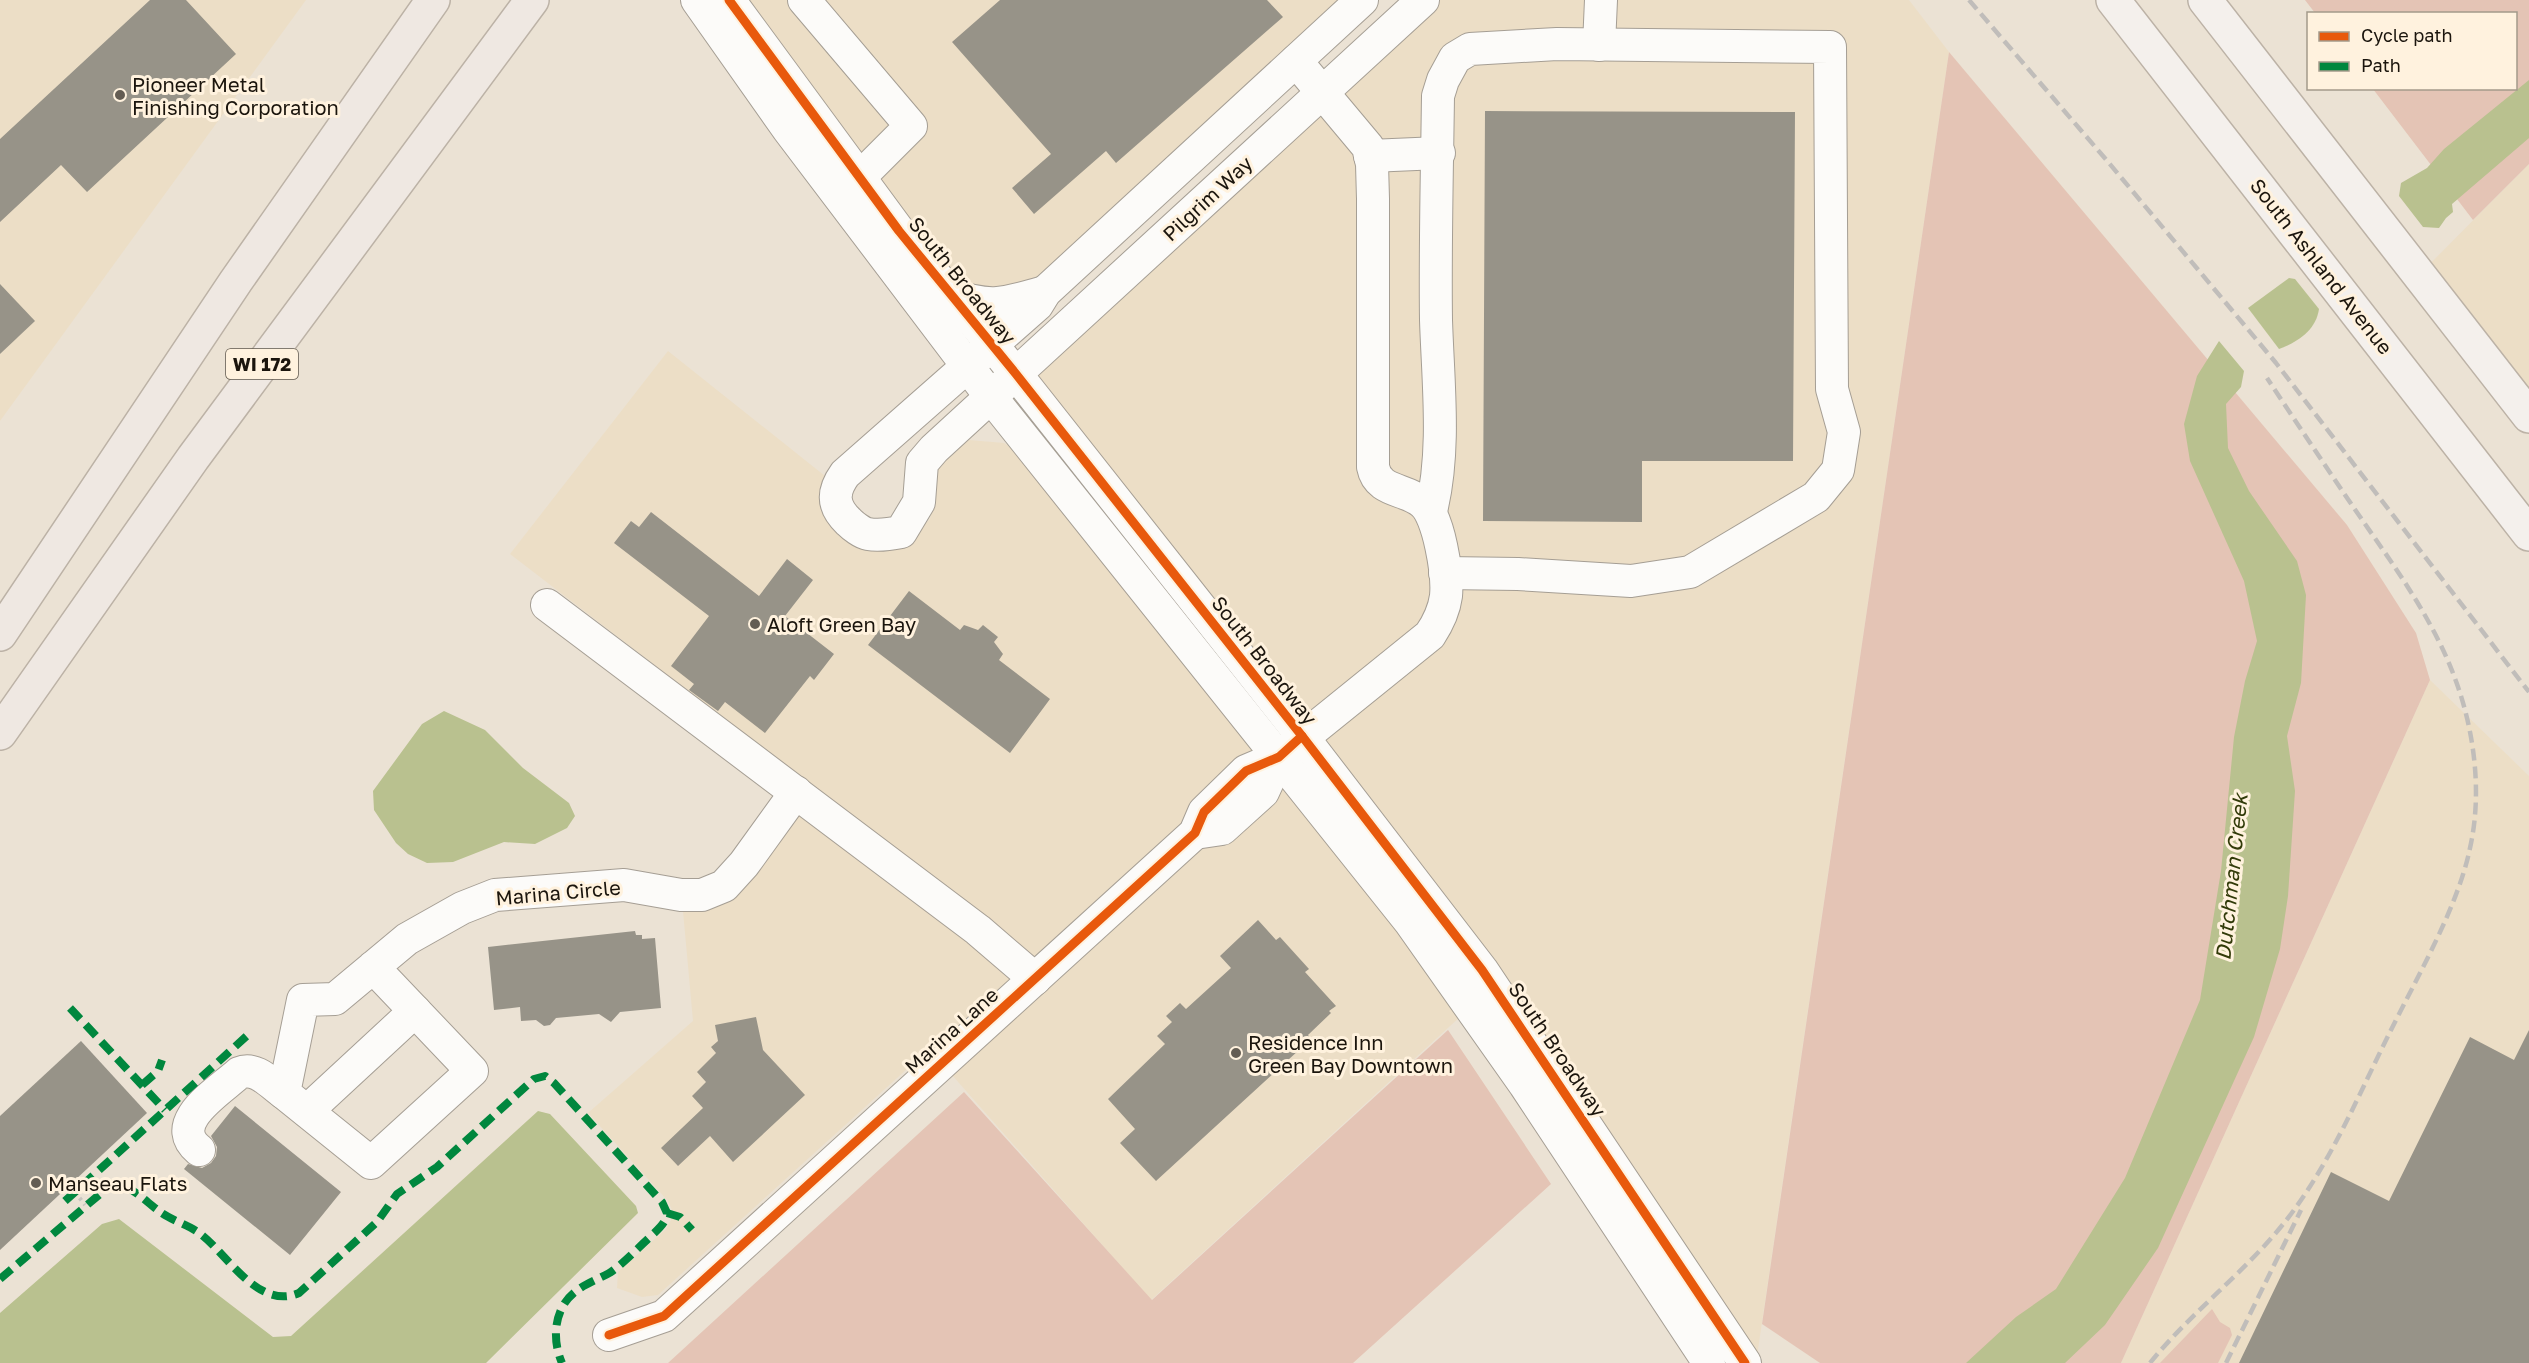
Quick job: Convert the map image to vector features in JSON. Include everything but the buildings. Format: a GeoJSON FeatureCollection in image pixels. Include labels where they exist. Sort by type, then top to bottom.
{"type":"FeatureCollection","features":[{"type":"Feature","properties":{"kind":"highway"},"geometry":{"type":"LineString","coordinates":[[0,634],[236,281],[433,0]]}},
{"type":"Feature","properties":{"kind":"highway","name":"WI 172"},"geometry":{"type":"LineString","coordinates":[[0,733],[193,458],[532,0]]}},
{"type":"Feature","properties":{"kind":"main road","name":"South Ashland Avenue"},"geometry":{"type":"LineString","coordinates":[[2113,0],[2529,534]]}},
{"type":"Feature","properties":{"kind":"main road"},"geometry":{"type":"LineString","coordinates":[[2205,0],[2529,416]]}},
{"type":"Feature","properties":{"kind":"street"},"geometry":{"type":"LineString","coordinates":[[697,0],[788,129],[967,366],[1410,922],[1526,1085],[1709,1363]]}},
{"type":"Feature","properties":{"kind":"street","name":"South Broadway"},"geometry":{"type":"LineString","coordinates":[[729,0],[951,295],[1302,736],[1482,970],[1745,1363]]}},
{"type":"Feature","properties":{"kind":"street"},"geometry":{"type":"LineString","coordinates":[[804,0],[911,126],[860,177]]}},
{"type":"Feature","properties":{"kind":"street","name":"Pilgrim Way"},"geometry":{"type":"LineString","coordinates":[[1362,0],[1046,292],[1037,305],[845,474],[837,484],[834,497],[837,510],[850,524],[867,534],[901,532],[919,502],[922,463],[1423,0]]}},
{"type":"Feature","properties":{"kind":"street"},"geometry":{"type":"LineString","coordinates":[[1599,45],[1601,0]]}},
{"type":"Feature","properties":{"kind":"street"},"geometry":{"type":"LineString","coordinates":[[1431,511],[1437,486],[1439,452],[1436,293],[1438,96],[1443,80],[1455,58],[1470,49],[1498,46],[1830,47],[1832,389],[1844,432],[1838,470],[1816,497],[1690,572],[1631,581],[1518,574],[1445,573]]}},
{"type":"Feature","properties":{"kind":"street"},"geometry":{"type":"LineString","coordinates":[[1296,61],[1360,136],[1370,156],[1373,467],[1375,478],[1382,484],[1421,501],[1431,511]]}},
{"type":"Feature","properties":{"kind":"street"},"geometry":{"type":"LineString","coordinates":[[1370,156],[1439,153]]}},
{"type":"Feature","properties":{"kind":"street"},"geometry":{"type":"LineString","coordinates":[[951,295],[978,304],[993,304],[1021,300],[1046,292]]}},
{"type":"Feature","properties":{"kind":"street","name":"Marina Lane"},"geometry":{"type":"LineString","coordinates":[[609,1335],[664,1316],[1195,833],[1222,829],[1239,814],[1263,792],[1279,756],[1430,635],[1443,611],[1446,595],[1445,573],[1431,511]]}},
{"type":"Feature","properties":{"kind":"street"},"geometry":{"type":"LineString","coordinates":[[547,604],[978,930],[1035,979]]}},
{"type":"Feature","properties":{"kind":"street","name":"Marina Circle"},"geometry":{"type":"LineString","coordinates":[[295,1102],[303,1000],[335,999],[407,939],[462,908],[495,895],[624,885],[681,895],[702,896],[724,886],[744,864],[796,792]]}},
{"type":"Feature","properties":{"kind":"street"},"geometry":{"type":"LineString","coordinates":[[199,1150],[188,1137],[187,1128],[191,1117],[239,1073],[247,1070],[256,1072],[371,1163],[472,1071],[374,967]]}},
{"type":"Feature","properties":{"kind":"street"},"geometry":{"type":"LineString","coordinates":[[295,1102],[415,1011]]}},
{"type":"Feature","properties":{"kind":"path"},"geometry":{"type":"LineString","coordinates":[[75,1192],[85,1205]]}},
{"type":"Feature","properties":{"kind":"shaded area"},"geometry":{"type":"Polygon","coordinates":[[[0,0],[306,0],[0,421],[0,0]]]}},
{"type":"Feature","properties":{"kind":"shaded area"},"geometry":{"type":"Polygon","coordinates":[[[729,0],[1362,0],[993,345],[729,0]]]}},
{"type":"Feature","properties":{"kind":"shaded area"},"geometry":{"type":"Polygon","coordinates":[[[1423,0],[1909,0],[1949,52],[1756,1363],[1016,374],[1423,0]]]}},
{"type":"Feature","properties":{"kind":"shaded area"},"geometry":{"type":"Polygon","coordinates":[[[2305,0],[2529,0],[2529,164],[2473,220],[2374,90],[2517,90],[2517,12],[2314,12],[2305,0]]]}},
{"type":"Feature","properties":{"kind":"shaded area"},"geometry":{"type":"Polygon","coordinates":[[[1949,52],[2347,525],[2416,633],[2430,680],[2121,1363],[1820,1363],[1762,1324],[1949,52]]]}},
{"type":"Feature","properties":{"kind":"shaded area"},"geometry":{"type":"Polygon","coordinates":[[[2529,164],[2529,416],[2420,274],[2529,164]]]}},
{"type":"Feature","properties":{"kind":"shaded area"},"geometry":{"type":"Polygon","coordinates":[[[668,351],[825,476],[829,516],[903,544],[930,519],[937,489],[936,470],[944,458],[969,440],[1004,443],[1024,456],[1323,826],[1461,1016],[1151,1300],[929,1049],[658,1295],[642,1297],[617,1288],[618,1272],[666,1229],[671,1220],[672,1210],[668,1201],[588,1113],[693,1021],[683,911],[699,911],[717,906],[746,886],[816,789],[510,554],[668,351]]]}},
{"type":"Feature","properties":{"kind":"shaded area"},"geometry":{"type":"Polygon","coordinates":[[[2430,680],[2529,776],[2529,1363],[2121,1363],[2430,680]]]}},
{"type":"Feature","properties":{"kind":"shaded area"},"geometry":{"type":"Polygon","coordinates":[[[1448,1030],[1551,1184],[1353,1363],[668,1363],[964,1092],[1152,1300],[1448,1030]]]}},
{"type":"Feature","properties":{"kind":"shaded area"},"geometry":{"type":"Polygon","coordinates":[[[2212,1309],[2220,1322],[2230,1328],[2232,1335],[2218,1363],[2160,1363],[2212,1309]]]}},
{"type":"Feature","properties":{"kind":"water"},"geometry":{"type":"Polygon","coordinates":[[[2529,80],[2529,138],[2452,204],[2453,212],[2439,228],[2423,227],[2399,196],[2401,183],[2427,168],[2444,149],[2529,80]]]}},
{"type":"Feature","properties":{"kind":"water"},"geometry":{"type":"Polygon","coordinates":[[[2289,278],[2295,279],[2319,309],[2314,323],[2305,334],[2279,349],[2248,308],[2289,278]]]}},
{"type":"Feature","properties":{"kind":"water","name":"Dutchman Creek"},"geometry":{"type":"Polygon","coordinates":[[[2219,341],[2244,371],[2241,387],[2226,404],[2228,448],[2249,491],[2297,561],[2306,595],[2301,683],[2287,736],[2295,791],[2288,896],[2280,949],[2254,1037],[2158,1248],[2105,1325],[2065,1363],[1966,1363],[2016,1317],[2056,1289],[2125,1178],[2200,1000],[2221,871],[2234,737],[2245,681],[2257,641],[2244,581],[2190,461],[2184,424],[2197,376],[2219,341]]]}},
{"type":"Feature","properties":{"kind":"water"},"geometry":{"type":"Polygon","coordinates":[[[444,711],[485,730],[523,768],[569,803],[575,816],[567,828],[535,844],[504,842],[453,862],[427,863],[408,854],[396,843],[374,810],[373,791],[422,724],[444,711]]]}},
{"type":"Feature","properties":{"kind":"water"},"geometry":{"type":"Polygon","coordinates":[[[538,1111],[550,1114],[636,1206],[638,1213],[486,1363],[0,1363],[0,1313],[102,1224],[119,1219],[273,1337],[291,1336],[538,1111]]]}},
{"type":"Feature","properties":{"kind":"railway"},"geometry":{"type":"LineString","coordinates":[[1969,0],[2276,363],[2529,692]]}},
{"type":"Feature","properties":{"kind":"railway"},"geometry":{"type":"LineString","coordinates":[[2150,1363],[2272,1237],[2318,1174],[2344,1127],[2447,918],[2464,871],[2474,828],[2476,786],[2472,744],[2463,704],[2448,661],[2399,573],[2267,378]]}},
{"type":"Feature","properties":{"kind":"railway"},"geometry":{"type":"LineString","coordinates":[[2226,1363],[2301,1210]]}},
{"type":"Feature","properties":{"kind":"marked path"},"geometry":{"type":"LineString","coordinates":[[70,1008],[165,1110]]}},
{"type":"Feature","properties":{"kind":"marked path"},"geometry":{"type":"LineString","coordinates":[[65,1201],[250,1033]]}},
{"type":"Feature","properties":{"kind":"marked path"},"geometry":{"type":"LineString","coordinates":[[142,1085],[158,1071],[162,1060]]}},
{"type":"Feature","properties":{"kind":"marked path"},"geometry":{"type":"LineString","coordinates":[[0,1279],[113,1183],[125,1186],[164,1214],[198,1232],[258,1288],[271,1294],[284,1296],[299,1293],[377,1222],[397,1194],[437,1167],[534,1079],[545,1076],[554,1083],[662,1202],[667,1213],[661,1227],[626,1260],[611,1272],[579,1289],[564,1304],[556,1333],[556,1343],[562,1363]]}},
{"type":"Feature","properties":{"kind":"marked path"},"geometry":{"type":"LineString","coordinates":[[667,1213],[680,1217],[692,1230]]}},
{"type":"Feature","properties":{"kind":"cycle path"},"geometry":{"type":"LineString","coordinates":[[729,0],[899,231],[1016,374],[1302,736],[1482,970],[1745,1363]]}},
{"type":"Feature","properties":{"kind":"cycle path"},"geometry":{"type":"LineString","coordinates":[[609,1335],[664,1316],[1195,833],[1204,812],[1246,771],[1279,757],[1302,736]]}},
{"type":"Feature","properties":{"kind":"place","name":"Pioneer Metal Finishing Corporation"},"geometry":{"type":"Point","coordinates":[120,95]}},
{"type":"Feature","properties":{"kind":"place","name":"Aloft Green Bay"},"geometry":{"type":"Point","coordinates":[755,624]}},
{"type":"Feature","properties":{"kind":"place","name":"Residence Inn Green Bay Downtown"},"geometry":{"type":"Point","coordinates":[1236,1053]}},
{"type":"Feature","properties":{"kind":"place","name":"Manseau Flats"},"geometry":{"type":"Point","coordinates":[36,1183]}}]}
